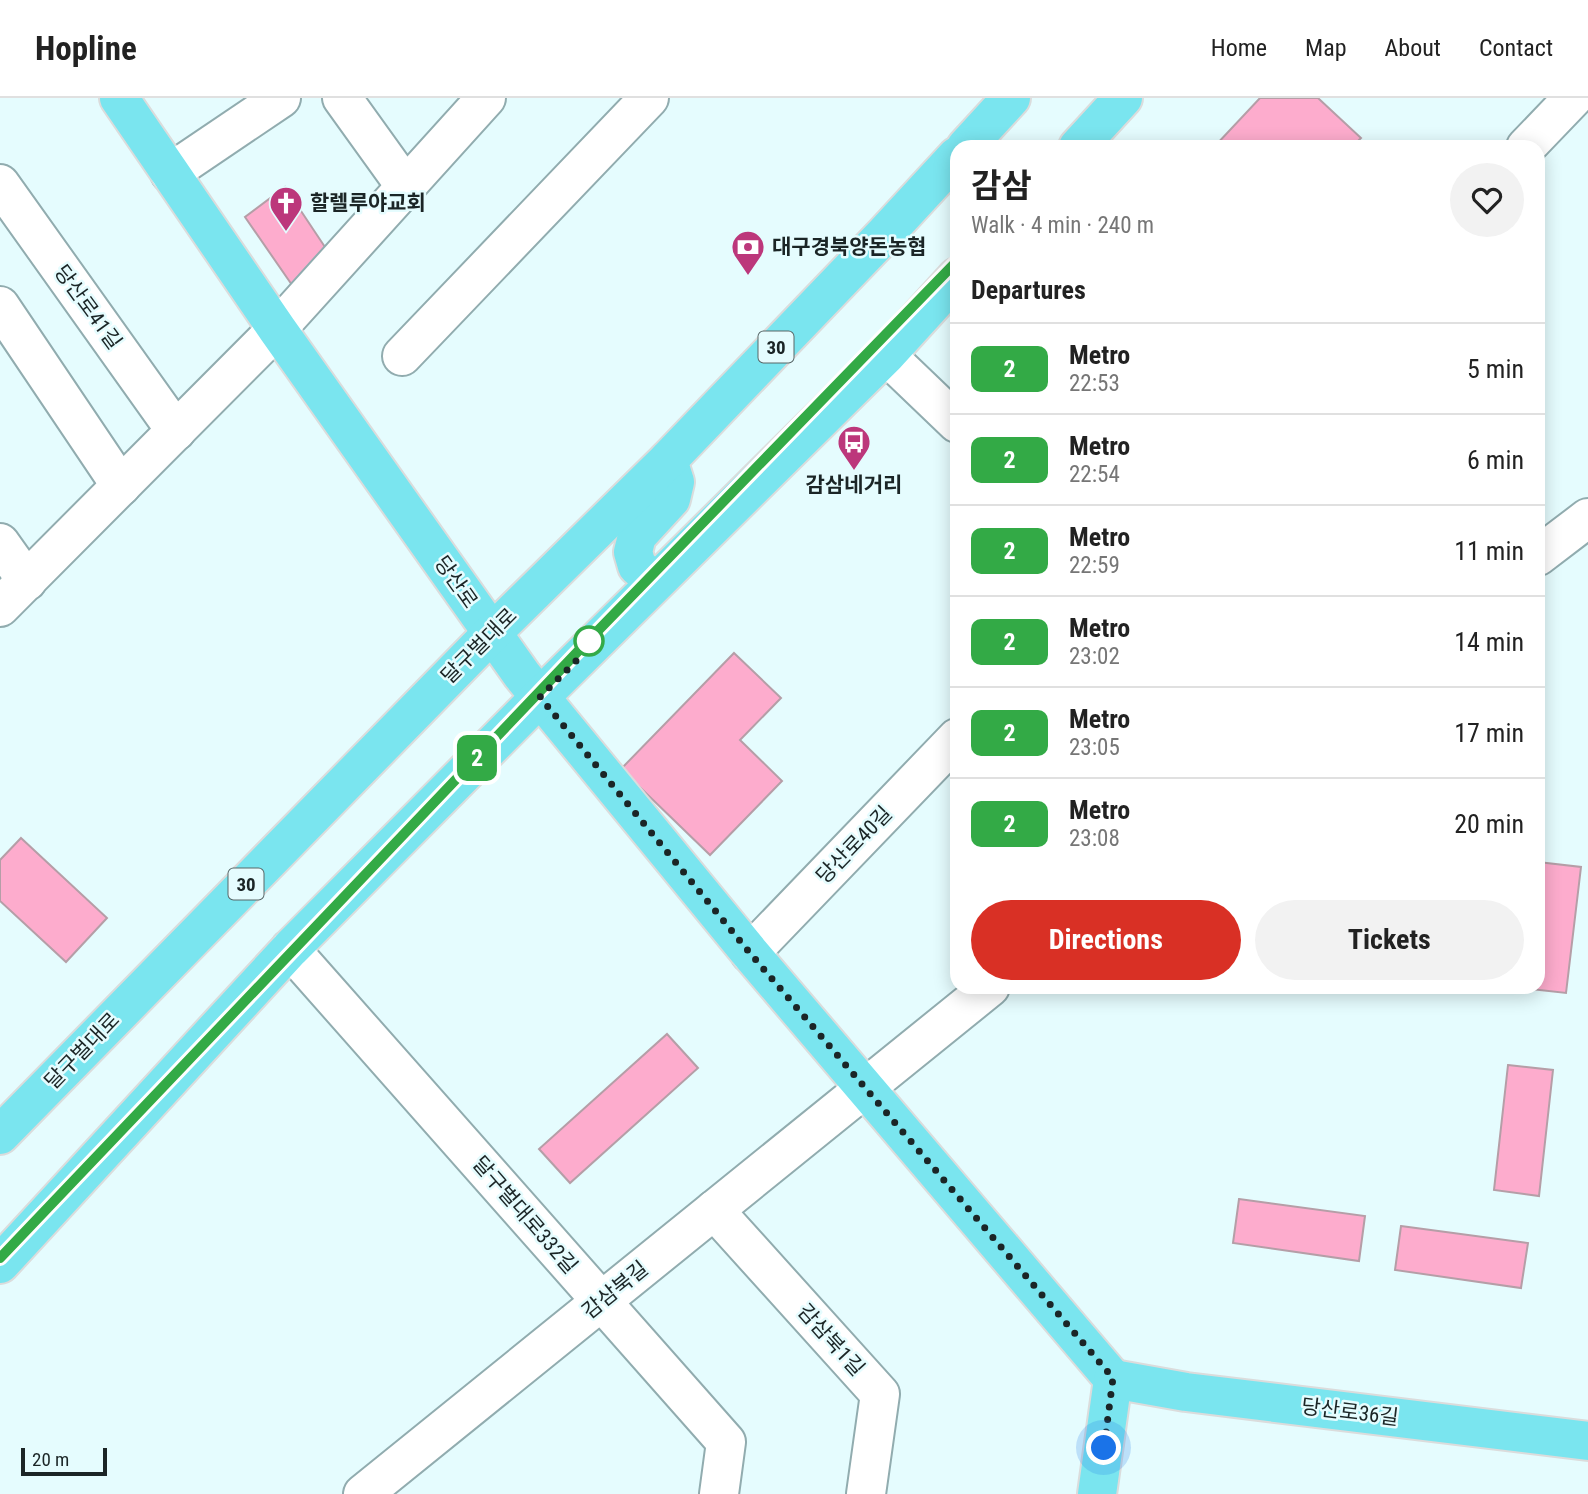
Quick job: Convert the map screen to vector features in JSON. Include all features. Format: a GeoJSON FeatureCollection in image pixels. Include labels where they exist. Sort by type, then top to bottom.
{"type":"FeatureCollection","features":[{"type":"Feature","properties":{"kind":"main road","name":"당산로"},"geometry":{"type":"LineString","coordinates":[[119,98],[277,329],[522,675],[750,953],[1113,1378]]}},
{"type":"Feature","properties":{"kind":"main road"},"geometry":{"type":"LineString","coordinates":[[973,140],[1012,98]]}},
{"type":"Feature","properties":{"kind":"main road"},"geometry":{"type":"LineString","coordinates":[[1084,140],[1123,98]]}},
{"type":"Feature","properties":{"kind":"main road","name":"달구벌대로"},"geometry":{"type":"LineString","coordinates":[[0,1135],[492,633],[668,460],[950,164]]}},
{"type":"Feature","properties":{"kind":"main road"},"geometry":{"type":"LineString","coordinates":[[0,1264],[290,949],[886,355],[950,285]]}},
{"type":"Feature","properties":{"kind":"main road"},"geometry":{"type":"LineString","coordinates":[[655,583],[637,566],[633,552],[637,536],[671,499],[676,482],[668,460]]}},
{"type":"Feature","properties":{"kind":"main road"},"geometry":{"type":"LineString","coordinates":[[1097,1494],[1113,1378]]}},
{"type":"Feature","properties":{"kind":"main road","name":"당산로36길"},"geometry":{"type":"LineString","coordinates":[[1113,1378],[1186,1392],[1588,1441]]}},
{"type":"Feature","properties":{"kind":"street"},"geometry":{"type":"LineString","coordinates":[[170,173],[281,98]]}},
{"type":"Feature","properties":{"kind":"street"},"geometry":{"type":"LineString","coordinates":[[342,98],[406,187]]}},
{"type":"Feature","properties":{"kind":"street"},"geometry":{"type":"LineString","coordinates":[[0,607],[277,329],[486,98]]}},
{"type":"Feature","properties":{"kind":"street"},"geometry":{"type":"LineString","coordinates":[[402,356],[649,98]]}},
{"type":"Feature","properties":{"kind":"street"},"geometry":{"type":"LineString","coordinates":[[1532,140],[1573,98]]}},
{"type":"Feature","properties":{"kind":"street","name":"당산로41길"},"geometry":{"type":"LineString","coordinates":[[0,184],[176,430]]}},
{"type":"Feature","properties":{"kind":"street"},"geometry":{"type":"LineString","coordinates":[[0,306],[121,486]]}},
{"type":"Feature","properties":{"kind":"street"},"geometry":{"type":"LineString","coordinates":[[886,355],[950,416]]}},
{"type":"Feature","properties":{"kind":"street"},"geometry":{"type":"LineString","coordinates":[[1545,551],[1588,518]]}},
{"type":"Feature","properties":{"kind":"street"},"geometry":{"type":"LineString","coordinates":[[0,543],[27,581]]}},
{"type":"Feature","properties":{"kind":"street","name":"당산로40길"},"geometry":{"type":"LineString","coordinates":[[750,953],[950,745]]}},
{"type":"Feature","properties":{"kind":"street","name":"달구벌대로332길"},"geometry":{"type":"LineString","coordinates":[[290,949],[726,1442],[719,1494]]}},
{"type":"Feature","properties":{"kind":"street","name":"감삼북길"},"geometry":{"type":"LineString","coordinates":[[365,1493],[981,994]]}},
{"type":"Feature","properties":{"kind":"street","name":"감삼북1길"},"geometry":{"type":"LineString","coordinates":[[714,1210],[880,1394],[866,1494]]}},
{"type":"Feature","properties":{"kind":"building"},"geometry":{"type":"Polygon","coordinates":[[[1260,98],[1318,98],[1361,138],[1359,140],[1221,140],[1260,98]]]}},
{"type":"Feature","properties":{"kind":"building","name":"할렐루야교회"},"geometry":{"type":"Polygon","coordinates":[[[285,187],[327,250],[292,285],[245,217],[285,187]]]}},
{"type":"Feature","properties":{"kind":"building"},"geometry":{"type":"Polygon","coordinates":[[[734,653],[781,698],[740,740],[782,781],[710,855],[621,769],[734,653]]]}},
{"type":"Feature","properties":{"kind":"building"},"geometry":{"type":"Polygon","coordinates":[[[21,838],[107,918],[66,962],[0,901],[0,860],[21,838]]]}},
{"type":"Feature","properties":{"kind":"building"},"geometry":{"type":"Polygon","coordinates":[[[1545,863],[1581,867],[1566,993],[1545,991],[1545,863]]]}},
{"type":"Feature","properties":{"kind":"building"},"geometry":{"type":"Polygon","coordinates":[[[667,1034],[698,1068],[570,1183],[539,1149],[667,1034]]]}},
{"type":"Feature","properties":{"kind":"building"},"geometry":{"type":"Polygon","coordinates":[[[1508,1065],[1553,1070],[1539,1196],[1494,1190],[1508,1065]]]}},
{"type":"Feature","properties":{"kind":"building"},"geometry":{"type":"Polygon","coordinates":[[[1239,1199],[1365,1216],[1359,1261],[1233,1243],[1239,1199]]]}},
{"type":"Feature","properties":{"kind":"building"},"geometry":{"type":"Polygon","coordinates":[[[1401,1226],[1528,1243],[1521,1288],[1395,1270],[1401,1226]]]}},
{"type":"Feature","properties":{"kind":"metro line","name":"2"},"geometry":{"type":"LineString","coordinates":[[0,1258],[584,645],[950,268]]}},
{"type":"Feature","properties":{"kind":"place","name":"할렐루야교회"},"geometry":{"type":"Point","coordinates":[286,233]}},
{"type":"Feature","properties":{"kind":"place","name":"대구경북양돈농협"},"geometry":{"type":"Point","coordinates":[748,277]}},
{"type":"Feature","properties":{"kind":"place","name":"감삼네거리"},"geometry":{"type":"Point","coordinates":[854,472]}},
{"type":"Feature","properties":{"kind":"route"},"geometry":{"type":"LineString","coordinates":[[589,641],[597,640],[540,697],[750,953],[1113,1378],[1104,1448]]}}]}
